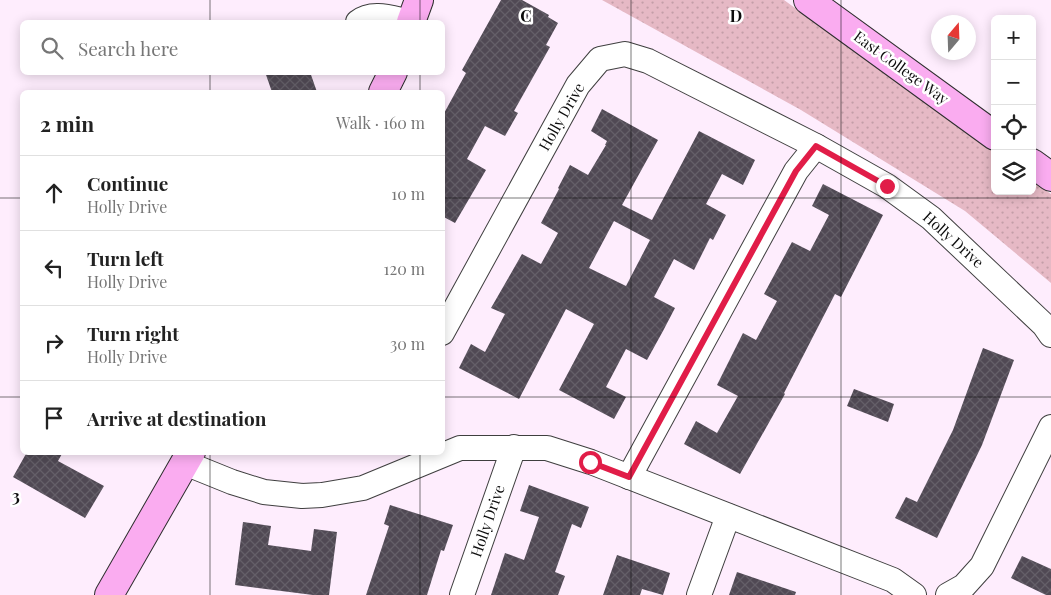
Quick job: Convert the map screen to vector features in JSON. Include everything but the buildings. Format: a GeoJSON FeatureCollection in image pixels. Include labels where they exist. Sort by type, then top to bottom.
{"type":"FeatureCollection","features":[{"type":"Feature","properties":{"kind":"street"},"geometry":{"type":"LineString","coordinates":[[412,20],[419,0]]}},
{"type":"Feature","properties":{"kind":"street","name":"East College Way"},"geometry":{"type":"LineString","coordinates":[[808,0],[991,133]]}},
{"type":"Feature","properties":{"kind":"street"},"geometry":{"type":"LineString","coordinates":[[360,20],[365,16],[378,15],[402,20]]}},
{"type":"Feature","properties":{"kind":"street","name":"Holly Drive"},"geometry":{"type":"LineString","coordinates":[[445,328],[578,85],[600,59],[625,54],[648,61],[816,146],[887,186],[931,218],[1044,324],[1051,335]]}},
{"type":"Feature","properties":{"kind":"street"},"geometry":{"type":"LineString","coordinates":[[629,477],[796,171],[816,146]]}},
{"type":"Feature","properties":{"kind":"street"},"geometry":{"type":"LineString","coordinates":[[1036,166],[1051,177]]}},
{"type":"Feature","properties":{"kind":"street"},"geometry":{"type":"LineString","coordinates":[[948,595],[964,586],[982,566],[1051,428]]}},
{"type":"Feature","properties":{"kind":"street","name":"Holly Drive"},"geometry":{"type":"LineString","coordinates":[[462,595],[514,447]]}},
{"type":"Feature","properties":{"kind":"street"},"geometry":{"type":"LineString","coordinates":[[445,452],[460,448],[547,448],[629,477],[893,580],[914,595]]}},
{"type":"Feature","properties":{"kind":"street"},"geometry":{"type":"LineString","coordinates":[[109,595],[188,458],[232,482],[264,492],[302,496],[363,488],[420,458]]}},
{"type":"Feature","properties":{"kind":"street"},"geometry":{"type":"LineString","coordinates":[[700,595],[728,516]]}},
{"type":"Feature","properties":{"kind":"shaded area"},"geometry":{"type":"Polygon","coordinates":[[[602,0],[784,0],[991,150],[991,195],[1036,195],[1036,184],[1051,194],[1051,283],[965,211],[801,110],[602,0]]]}},
{"type":"Feature","properties":{"kind":"route"},"geometry":{"type":"LineString","coordinates":[[590,462],[629,477],[796,171],[816,146],[887,186]]}}]}
